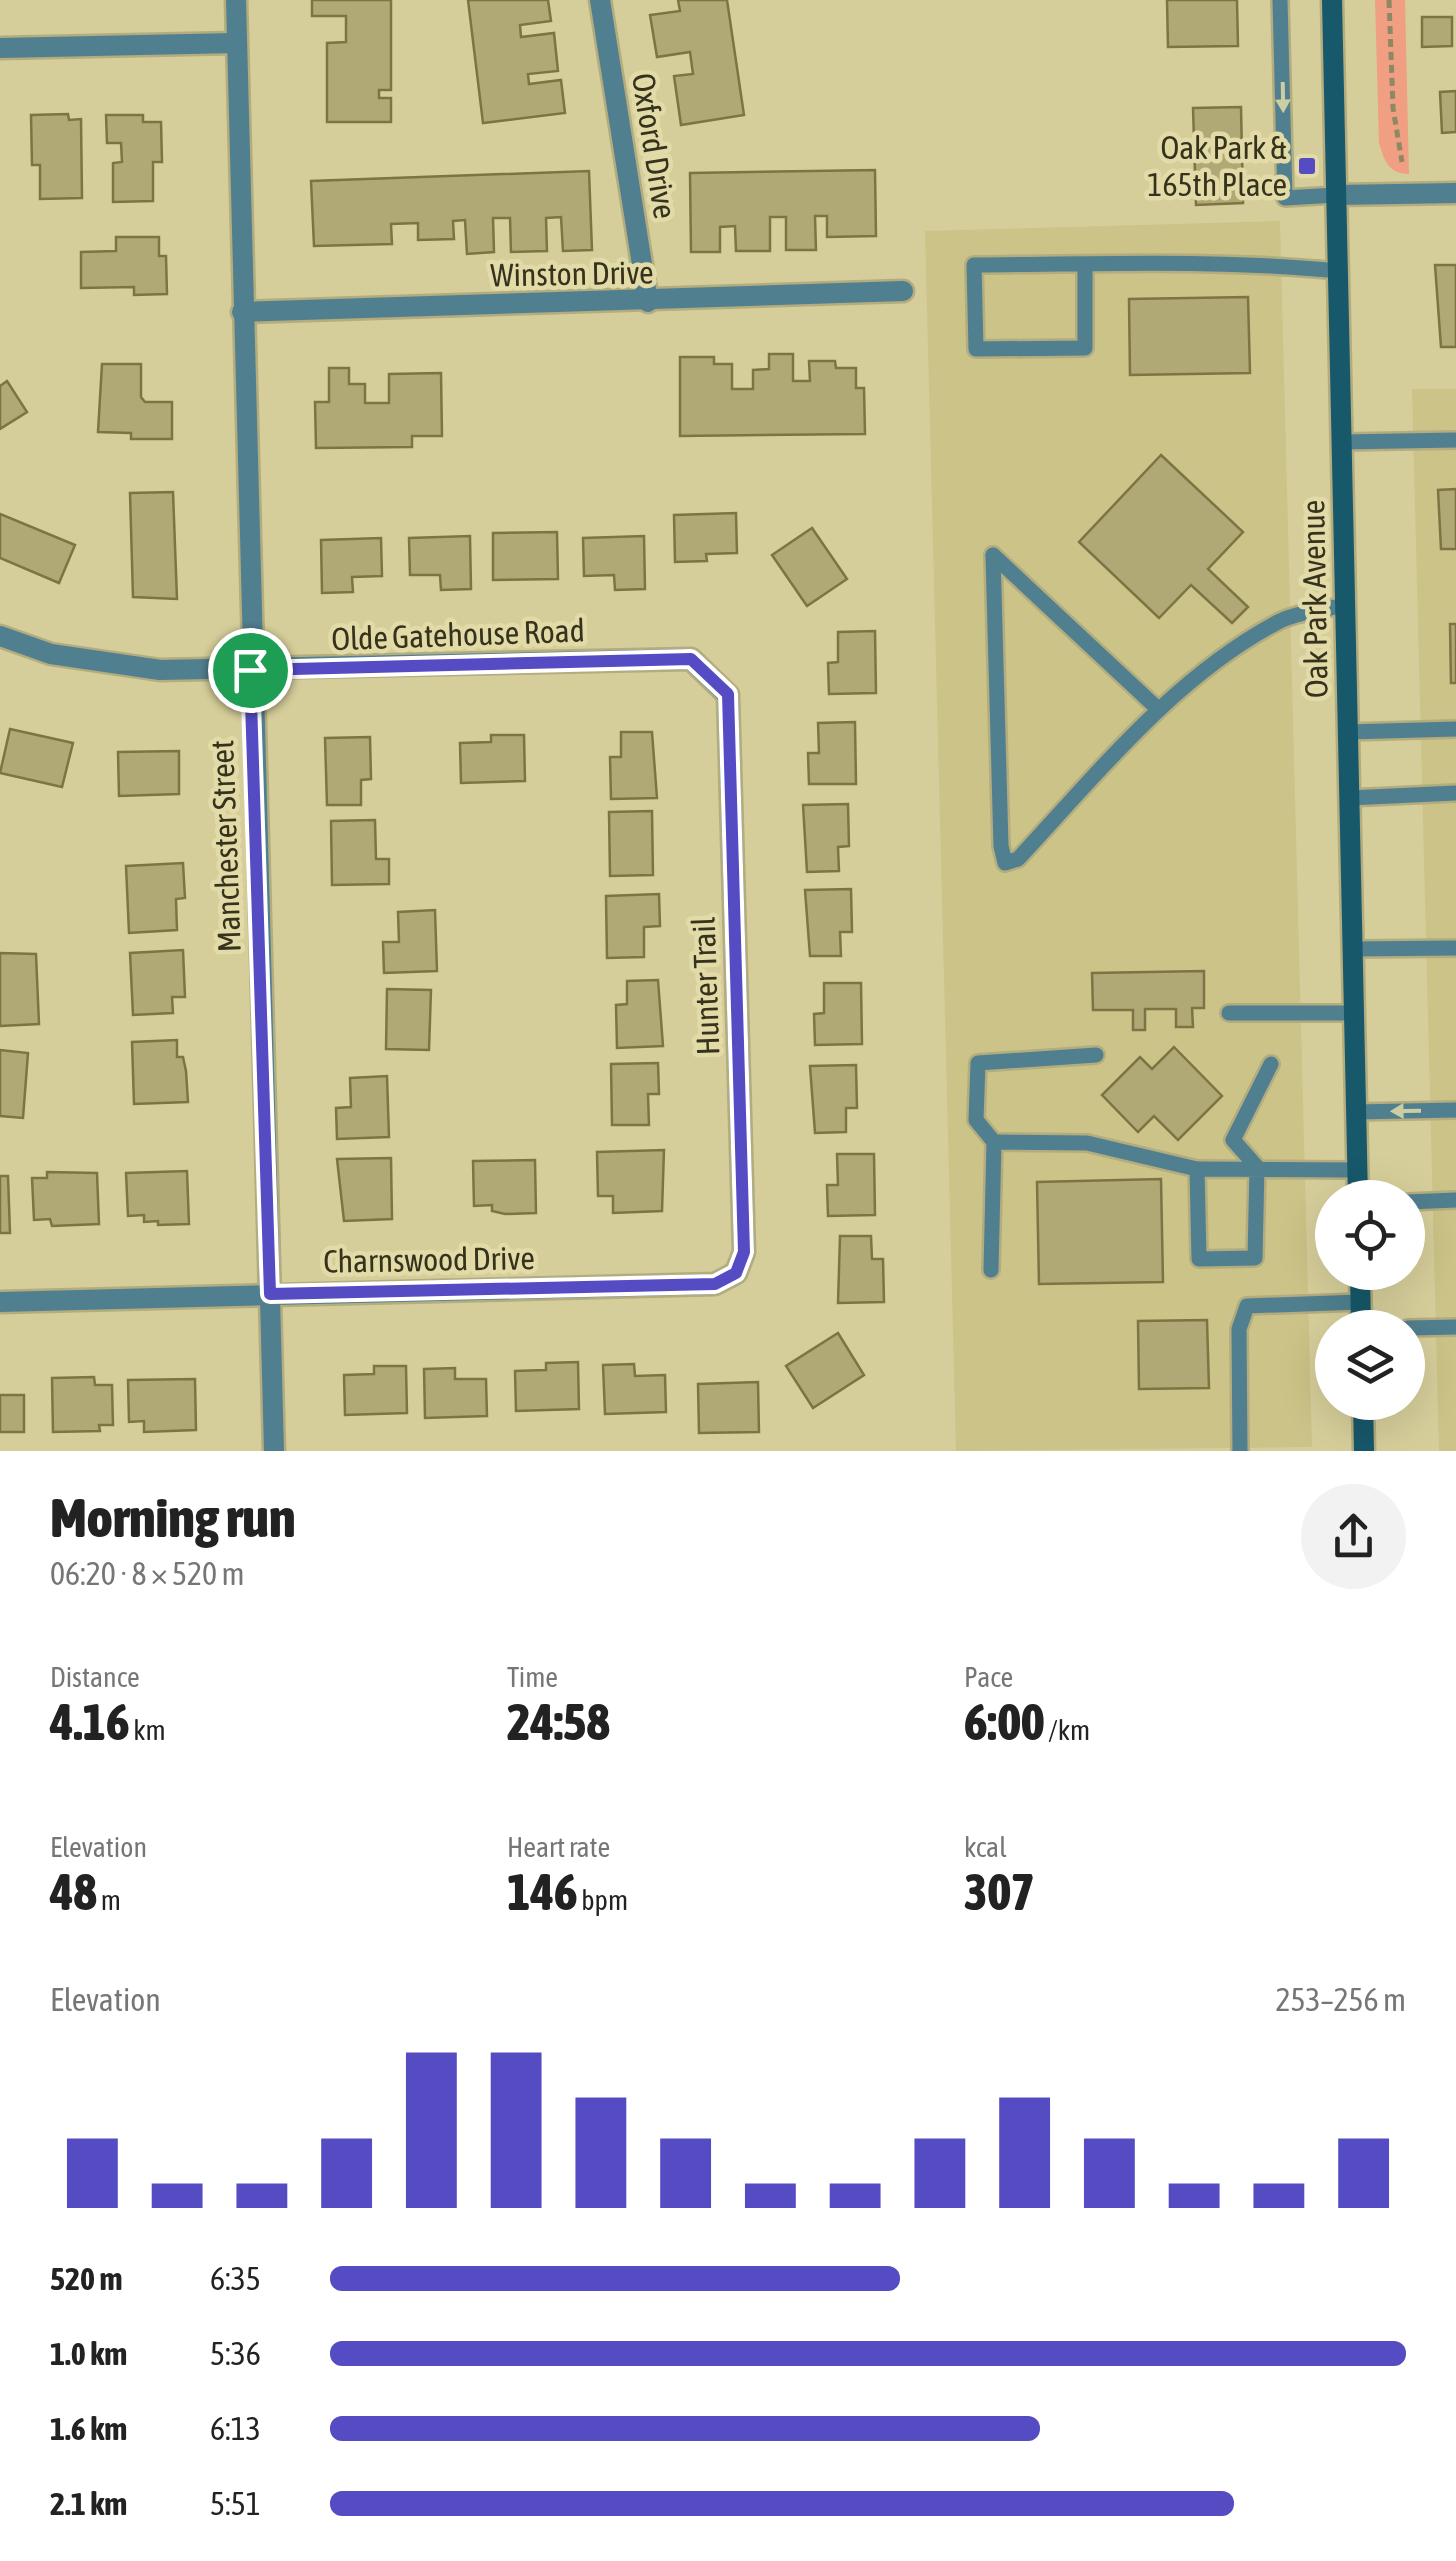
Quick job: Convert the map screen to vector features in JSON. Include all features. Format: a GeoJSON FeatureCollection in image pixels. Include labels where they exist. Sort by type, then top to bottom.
{"type":"FeatureCollection","features":[{"type":"Feature","properties":{"kind":"street","name":"Manchester Street"},"geometry":{"type":"LineString","coordinates":[[236,0],[250,670],[274,1451]]}},
{"type":"Feature","properties":{"kind":"street","name":"Oxford Drive"},"geometry":{"type":"LineString","coordinates":[[600,0],[648,302]]}},
{"type":"Feature","properties":{"kind":"street","name":"Oak Park Avenue"},"geometry":{"type":"LineString","coordinates":[[1332,0],[1357,1180]]}},
{"type":"Feature","properties":{"kind":"street"},"geometry":{"type":"LineString","coordinates":[[0,48],[236,43]]}},
{"type":"Feature","properties":{"kind":"street"},"geometry":{"type":"LineString","coordinates":[[1336,195],[1456,194]]}},
{"type":"Feature","properties":{"kind":"street","name":"Winston Drive"},"geometry":{"type":"LineString","coordinates":[[242,312],[903,291]]}},
{"type":"Feature","properties":{"kind":"street","name":"Olde Gatehouse Road"},"geometry":{"type":"LineString","coordinates":[[0,636],[51,654],[122,666],[250,670],[691,659],[728,694]]}},
{"type":"Feature","properties":{"kind":"street","name":"Hunter Trail"},"geometry":{"type":"LineString","coordinates":[[728,694],[744,1252],[736,1273]]}},
{"type":"Feature","properties":{"kind":"street","name":"Charnswood Drive"},"geometry":{"type":"LineString","coordinates":[[0,1302],[715,1284],[736,1273]]}},
{"type":"Feature","properties":{"kind":"street"},"geometry":{"type":"LineString","coordinates":[[1360,1290],[1360,1310]]}},
{"type":"Feature","properties":{"kind":"street"},"geometry":{"type":"LineString","coordinates":[[1363,1420],[1364,1451]]}},
{"type":"Feature","properties":{"kind":"lane"},"geometry":{"type":"LineString","coordinates":[[1280,0],[1285,198],[1336,195]]}},
{"type":"Feature","properties":{"kind":"lane"},"geometry":{"type":"LineString","coordinates":[[1085,264],[1085,348],[976,349],[974,266],[1085,264],[1261,263],[1338,270]]}},
{"type":"Feature","properties":{"kind":"lane"},"geometry":{"type":"LineString","coordinates":[[1342,442],[1456,440]]}},
{"type":"Feature","properties":{"kind":"lane"},"geometry":{"type":"LineString","coordinates":[[1158,709],[993,555],[1000,846],[1005,863],[1018,859],[1158,709],[1280,620],[1345,605]]}},
{"type":"Feature","properties":{"kind":"lane"},"geometry":{"type":"LineString","coordinates":[[1348,732],[1456,729]]}},
{"type":"Feature","properties":{"kind":"lane"},"geometry":{"type":"LineString","coordinates":[[1349,798],[1456,793]]}},
{"type":"Feature","properties":{"kind":"lane"},"geometry":{"type":"LineString","coordinates":[[1353,949],[1456,948]]}},
{"type":"Feature","properties":{"kind":"lane"},"geometry":{"type":"LineString","coordinates":[[1229,1013],[1354,1013]]}},
{"type":"Feature","properties":{"kind":"lane"},"geometry":{"type":"LineString","coordinates":[[992,1270],[994,1142],[976,1120],[978,1063],[1096,1055]]}},
{"type":"Feature","properties":{"kind":"lane"},"geometry":{"type":"LineString","coordinates":[[1197,1169],[1199,1259],[1255,1258],[1256,1167],[1234,1140],[1270,1064]]}},
{"type":"Feature","properties":{"kind":"lane"},"geometry":{"type":"LineString","coordinates":[[1356,1112],[1456,1110]]}},
{"type":"Feature","properties":{"kind":"lane"},"geometry":{"type":"LineString","coordinates":[[994,1142],[1086,1143],[1197,1169],[1357,1170]]}},
{"type":"Feature","properties":{"kind":"lane"},"geometry":{"type":"LineString","coordinates":[[1425,1201],[1456,1200]]}},
{"type":"Feature","properties":{"kind":"lane"},"geometry":{"type":"LineString","coordinates":[[1240,1451],[1240,1329],[1247,1306],[1360,1302]]}},
{"type":"Feature","properties":{"kind":"lane"},"geometry":{"type":"LineString","coordinates":[[1425,1328],[1456,1328]]}},
{"type":"Feature","properties":{"kind":"path"},"geometry":{"type":"LineString","coordinates":[[1389,0],[1393,108],[1402,162]]}},
{"type":"Feature","properties":{"kind":"shaded area"},"geometry":{"type":"Polygon","coordinates":[[[1375,0],[1405,0],[1409,174],[1388,165],[1379,143],[1375,0]]]}},
{"type":"Feature","properties":{"kind":"shaded area"},"geometry":{"type":"Polygon","coordinates":[[[1280,221],[1312,1447],[956,1451],[925,231],[1280,221]]]}},
{"type":"Feature","properties":{"kind":"shaded area"},"geometry":{"type":"Polygon","coordinates":[[[1412,389],[1456,389],[1456,1451],[1439,1451],[1412,389]]]}},
{"type":"Feature","properties":{"kind":"building"},"geometry":{"type":"Polygon","coordinates":[[[312,0],[391,0],[391,90],[379,90],[379,98],[391,98],[391,122],[327,122],[327,43],[346,42],[346,16],[312,16],[312,0]]]}},
{"type":"Feature","properties":{"kind":"building"},"geometry":{"type":"Polygon","coordinates":[[[468,0],[548,0],[551,21],[520,25],[521,37],[554,33],[558,71],[528,74],[529,84],[561,80],[565,113],[483,123],[468,0]]]}},
{"type":"Feature","properties":{"kind":"building"},"geometry":{"type":"Polygon","coordinates":[[[678,0],[727,0],[744,115],[681,125],[674,76],[693,74],[690,52],[657,57],[650,15],[680,11],[678,0]]]}},
{"type":"Feature","properties":{"kind":"building"},"geometry":{"type":"Polygon","coordinates":[[[1167,0],[1237,0],[1238,46],[1168,47],[1167,0]]]}},
{"type":"Feature","properties":{"kind":"building"},"geometry":{"type":"Polygon","coordinates":[[[1422,17],[1452,17],[1452,46],[1422,47],[1422,17]]]}},
{"type":"Feature","properties":{"kind":"building"},"geometry":{"type":"Polygon","coordinates":[[[1456,91],[1456,132],[1442,133],[1440,92],[1456,91]]]}},
{"type":"Feature","properties":{"kind":"building"},"geometry":{"type":"Polygon","coordinates":[[[1241,107],[1243,203],[1196,205],[1193,108],[1241,107]]]}},
{"type":"Feature","properties":{"kind":"building"},"geometry":{"type":"Polygon","coordinates":[[[68,114],[69,120],[81,119],[82,198],[40,199],[40,165],[32,165],[31,115],[68,114]]]}},
{"type":"Feature","properties":{"kind":"building"},"geometry":{"type":"Polygon","coordinates":[[[106,115],[143,115],[143,122],[161,122],[162,162],[153,162],[153,201],[113,202],[113,163],[122,162],[121,143],[107,143],[106,115]]]}},
{"type":"Feature","properties":{"kind":"building"},"geometry":{"type":"Polygon","coordinates":[[[875,170],[876,236],[827,237],[827,216],[815,216],[816,250],[786,250],[786,217],[770,217],[770,251],[736,251],[735,226],[720,227],[720,252],[691,252],[690,173],[875,170]]]}},
{"type":"Feature","properties":{"kind":"building"},"geometry":{"type":"Polygon","coordinates":[[[589,171],[592,250],[563,251],[561,217],[546,218],[547,251],[511,252],[510,218],[493,218],[494,252],[467,254],[465,220],[453,221],[454,239],[418,240],[418,223],[391,224],[392,244],[314,246],[311,181],[589,171]]]}},
{"type":"Feature","properties":{"kind":"building"},"geometry":{"type":"Polygon","coordinates":[[[116,237],[159,237],[159,256],[166,256],[167,294],[134,295],[134,287],[81,288],[81,252],[116,251],[116,237]]]}},
{"type":"Feature","properties":{"kind":"building"},"geometry":{"type":"Polygon","coordinates":[[[1435,265],[1456,265],[1456,347],[1441,347],[1435,265]]]}},
{"type":"Feature","properties":{"kind":"building"},"geometry":{"type":"Polygon","coordinates":[[[1248,297],[1250,373],[1130,375],[1129,299],[1248,297]]]}},
{"type":"Feature","properties":{"kind":"building"},"geometry":{"type":"Polygon","coordinates":[[[769,354],[793,354],[793,381],[810,381],[809,361],[835,361],[836,368],[856,368],[856,388],[864,388],[865,434],[680,436],[680,357],[714,357],[714,364],[732,364],[732,389],[753,389],[753,370],[769,369],[769,354]]]}},
{"type":"Feature","properties":{"kind":"building"},"geometry":{"type":"Polygon","coordinates":[[[102,364],[141,364],[141,397],[145,402],[172,402],[172,439],[131,439],[131,433],[98,432],[102,364]]]}},
{"type":"Feature","properties":{"kind":"building"},"geometry":{"type":"Polygon","coordinates":[[[329,368],[349,368],[349,384],[365,384],[365,403],[389,403],[389,374],[441,373],[442,436],[412,436],[412,447],[316,448],[315,402],[329,402],[329,368]]]}},
{"type":"Feature","properties":{"kind":"building"},"geometry":{"type":"Polygon","coordinates":[[[7,381],[27,412],[0,429],[0,386],[7,381]]]}},
{"type":"Feature","properties":{"kind":"building"},"geometry":{"type":"Polygon","coordinates":[[[1161,455],[1243,532],[1208,569],[1248,607],[1232,623],[1191,585],[1159,618],[1079,542],[1161,455]]]}},
{"type":"Feature","properties":{"kind":"building"},"geometry":{"type":"Polygon","coordinates":[[[1456,489],[1456,549],[1441,549],[1438,490],[1456,489]]]}},
{"type":"Feature","properties":{"kind":"building"},"geometry":{"type":"Polygon","coordinates":[[[173,492],[177,599],[133,597],[130,493],[173,492]]]}},
{"type":"Feature","properties":{"kind":"building"},"geometry":{"type":"Polygon","coordinates":[[[736,513],[737,553],[706,554],[707,561],[675,562],[674,515],[736,513]]]}},
{"type":"Feature","properties":{"kind":"building"},"geometry":{"type":"Polygon","coordinates":[[[0,514],[75,545],[59,583],[0,558],[0,514]]]}},
{"type":"Feature","properties":{"kind":"building"},"geometry":{"type":"Polygon","coordinates":[[[812,528],[847,579],[807,606],[772,555],[812,528]]]}},
{"type":"Feature","properties":{"kind":"building"},"geometry":{"type":"Polygon","coordinates":[[[557,532],[558,579],[493,580],[493,533],[557,532]]]}},
{"type":"Feature","properties":{"kind":"building"},"geometry":{"type":"Polygon","coordinates":[[[470,536],[471,589],[441,590],[440,575],[410,575],[409,538],[470,536]]]}},
{"type":"Feature","properties":{"kind":"building"},"geometry":{"type":"Polygon","coordinates":[[[644,536],[645,589],[615,590],[614,575],[584,576],[583,538],[644,536]]]}},
{"type":"Feature","properties":{"kind":"building"},"geometry":{"type":"Polygon","coordinates":[[[381,538],[382,576],[352,577],[353,592],[322,593],[321,540],[381,538]]]}},
{"type":"Feature","properties":{"kind":"building"},"geometry":{"type":"Polygon","coordinates":[[[1450,624],[1456,624],[1456,683],[1451,683],[1450,624]]]}},
{"type":"Feature","properties":{"kind":"building"},"geometry":{"type":"Polygon","coordinates":[[[875,631],[876,693],[829,694],[828,663],[838,662],[838,632],[875,631]]]}},
{"type":"Feature","properties":{"kind":"building"},"geometry":{"type":"Polygon","coordinates":[[[855,722],[856,784],[809,784],[808,753],[819,753],[818,723],[855,722]]]}},
{"type":"Feature","properties":{"kind":"building"},"geometry":{"type":"Polygon","coordinates":[[[10,729],[73,743],[62,787],[0,773],[10,729]]]}},
{"type":"Feature","properties":{"kind":"building"},"geometry":{"type":"Polygon","coordinates":[[[621,732],[652,732],[657,798],[611,799],[610,757],[621,757],[621,732]]]}},
{"type":"Feature","properties":{"kind":"building"},"geometry":{"type":"Polygon","coordinates":[[[491,735],[524,735],[525,781],[461,783],[460,743],[491,742],[491,735]]]}},
{"type":"Feature","properties":{"kind":"building"},"geometry":{"type":"Polygon","coordinates":[[[370,737],[371,779],[361,780],[361,805],[327,805],[325,738],[370,737]]]}},
{"type":"Feature","properties":{"kind":"building"},"geometry":{"type":"Polygon","coordinates":[[[179,751],[179,794],[119,796],[118,752],[179,751]]]}},
{"type":"Feature","properties":{"kind":"building"},"geometry":{"type":"Polygon","coordinates":[[[848,804],[849,846],[838,847],[839,871],[807,872],[803,805],[848,804]]]}},
{"type":"Feature","properties":{"kind":"building"},"geometry":{"type":"Polygon","coordinates":[[[652,811],[653,875],[610,876],[609,812],[652,811]]]}},
{"type":"Feature","properties":{"kind":"building"},"geometry":{"type":"Polygon","coordinates":[[[375,820],[376,859],[389,859],[389,884],[332,885],[331,821],[375,820]]]}},
{"type":"Feature","properties":{"kind":"building"},"geometry":{"type":"Polygon","coordinates":[[[183,863],[185,898],[176,899],[177,930],[129,933],[126,866],[183,863]]]}},
{"type":"Feature","properties":{"kind":"building"},"geometry":{"type":"Polygon","coordinates":[[[851,889],[852,932],[840,932],[841,956],[810,956],[805,890],[851,889]]]}},
{"type":"Feature","properties":{"kind":"building"},"geometry":{"type":"Polygon","coordinates":[[[659,894],[660,926],[644,927],[644,957],[607,958],[606,896],[659,894]]]}},
{"type":"Feature","properties":{"kind":"building"},"geometry":{"type":"Polygon","coordinates":[[[435,910],[437,971],[384,973],[383,942],[399,942],[398,912],[435,910]]]}},
{"type":"Feature","properties":{"kind":"building"},"geometry":{"type":"Polygon","coordinates":[[[183,950],[185,997],[172,997],[173,1013],[133,1015],[130,953],[183,950]]]}},
{"type":"Feature","properties":{"kind":"building"},"geometry":{"type":"Polygon","coordinates":[[[0,953],[36,954],[39,1024],[0,1026],[0,953]]]}},
{"type":"Feature","properties":{"kind":"building"},"geometry":{"type":"Polygon","coordinates":[[[1204,971],[1204,1008],[1192,1008],[1193,1027],[1176,1027],[1176,1009],[1145,1009],[1145,1030],[1133,1030],[1133,1010],[1093,1010],[1092,973],[1204,971]]]}},
{"type":"Feature","properties":{"kind":"building"},"geometry":{"type":"Polygon","coordinates":[[[658,980],[663,1046],[617,1048],[616,1005],[627,1004],[627,981],[658,980]]]}},
{"type":"Feature","properties":{"kind":"building"},"geometry":{"type":"Polygon","coordinates":[[[824,983],[861,983],[862,1044],[815,1045],[814,1014],[824,1013],[824,983]]]}},
{"type":"Feature","properties":{"kind":"building"},"geometry":{"type":"Polygon","coordinates":[[[387,989],[431,990],[429,1050],[386,1049],[387,989]]]}},
{"type":"Feature","properties":{"kind":"building"},"geometry":{"type":"Polygon","coordinates":[[[177,1040],[177,1057],[183,1057],[186,1071],[188,1102],[134,1104],[132,1042],[177,1040]]]}},
{"type":"Feature","properties":{"kind":"building"},"geometry":{"type":"Polygon","coordinates":[[[1174,1047],[1222,1096],[1178,1140],[1154,1116],[1138,1132],[1102,1095],[1140,1057],[1152,1069],[1174,1047]]]}},
{"type":"Feature","properties":{"kind":"building"},"geometry":{"type":"Polygon","coordinates":[[[0,1050],[28,1053],[23,1118],[0,1116],[0,1050]]]}},
{"type":"Feature","properties":{"kind":"building"},"geometry":{"type":"Polygon","coordinates":[[[658,1063],[659,1094],[648,1094],[649,1125],[612,1125],[611,1064],[658,1063]]]}},
{"type":"Feature","properties":{"kind":"building"},"geometry":{"type":"Polygon","coordinates":[[[856,1065],[857,1108],[846,1108],[846,1132],[815,1133],[810,1066],[856,1065]]]}},
{"type":"Feature","properties":{"kind":"building"},"geometry":{"type":"Polygon","coordinates":[[[387,1076],[389,1137],[337,1139],[336,1108],[351,1107],[350,1078],[387,1076]]]}},
{"type":"Feature","properties":{"kind":"building"},"geometry":{"type":"Polygon","coordinates":[[[664,1150],[662,1211],[613,1213],[613,1196],[598,1196],[597,1152],[664,1150]]]}},
{"type":"Feature","properties":{"kind":"building"},"geometry":{"type":"Polygon","coordinates":[[[837,1154],[874,1154],[875,1215],[828,1216],[827,1185],[838,1185],[837,1154]]]}},
{"type":"Feature","properties":{"kind":"building"},"geometry":{"type":"Polygon","coordinates":[[[391,1158],[392,1219],[344,1221],[337,1159],[391,1158]]]}},
{"type":"Feature","properties":{"kind":"building"},"geometry":{"type":"Polygon","coordinates":[[[535,1160],[536,1213],[505,1214],[492,1211],[492,1205],[474,1206],[473,1161],[535,1160]]]}},
{"type":"Feature","properties":{"kind":"building"},"geometry":{"type":"Polygon","coordinates":[[[187,1171],[189,1224],[158,1225],[158,1221],[144,1222],[144,1215],[128,1216],[126,1173],[187,1171]]]}},
{"type":"Feature","properties":{"kind":"building"},"geometry":{"type":"Polygon","coordinates":[[[47,1172],[97,1173],[99,1224],[52,1226],[50,1219],[34,1220],[32,1178],[47,1178],[47,1172]]]}},
{"type":"Feature","properties":{"kind":"building"},"geometry":{"type":"Polygon","coordinates":[[[0,1176],[8,1176],[10,1233],[0,1233],[0,1176]]]}},
{"type":"Feature","properties":{"kind":"building"},"geometry":{"type":"Polygon","coordinates":[[[1161,1179],[1163,1282],[1039,1284],[1037,1182],[1161,1179]]]}},
{"type":"Feature","properties":{"kind":"building"},"geometry":{"type":"Polygon","coordinates":[[[840,1236],[871,1236],[872,1259],[883,1259],[884,1302],[838,1303],[840,1236]]]}},
{"type":"Feature","properties":{"kind":"building"},"geometry":{"type":"Polygon","coordinates":[[[1207,1320],[1209,1388],[1139,1389],[1138,1321],[1207,1320]]]}},
{"type":"Feature","properties":{"kind":"building"},"geometry":{"type":"Polygon","coordinates":[[[838,1333],[864,1375],[813,1408],[786,1366],[838,1333]]]}},
{"type":"Feature","properties":{"kind":"building"},"geometry":{"type":"Polygon","coordinates":[[[578,1362],[579,1409],[516,1411],[515,1371],[546,1370],[546,1363],[578,1362]]]}},
{"type":"Feature","properties":{"kind":"building"},"geometry":{"type":"Polygon","coordinates":[[[634,1364],[635,1376],[665,1375],[666,1412],[605,1414],[603,1365],[634,1364]]]}},
{"type":"Feature","properties":{"kind":"building"},"geometry":{"type":"Polygon","coordinates":[[[374,1366],[406,1366],[407,1413],[345,1415],[344,1375],[374,1374],[374,1366]]]}},
{"type":"Feature","properties":{"kind":"building"},"geometry":{"type":"Polygon","coordinates":[[[455,1368],[455,1379],[486,1379],[487,1416],[425,1418],[424,1369],[455,1368]]]}},
{"type":"Feature","properties":{"kind":"building"},"geometry":{"type":"Polygon","coordinates":[[[94,1377],[95,1385],[112,1385],[113,1425],[99,1425],[100,1431],[53,1432],[52,1378],[94,1377]]]}},
{"type":"Feature","properties":{"kind":"building"},"geometry":{"type":"Polygon","coordinates":[[[195,1379],[196,1430],[144,1432],[144,1421],[129,1422],[128,1380],[195,1379]]]}},
{"type":"Feature","properties":{"kind":"building"},"geometry":{"type":"Polygon","coordinates":[[[758,1382],[759,1432],[699,1433],[698,1384],[758,1382]]]}},
{"type":"Feature","properties":{"kind":"building"},"geometry":{"type":"Polygon","coordinates":[[[0,1395],[24,1395],[24,1432],[0,1432],[0,1395]]]}},
{"type":"Feature","properties":{"kind":"place","name":"Oak Park & 165th Place"},"geometry":{"type":"Point","coordinates":[1307,166]}},
{"type":"Feature","properties":{"kind":"route"},"geometry":{"type":"LineString","coordinates":[[691,659],[728,694],[744,1252],[736,1273],[715,1284],[270,1294],[250,670],[691,659]]}}]}
